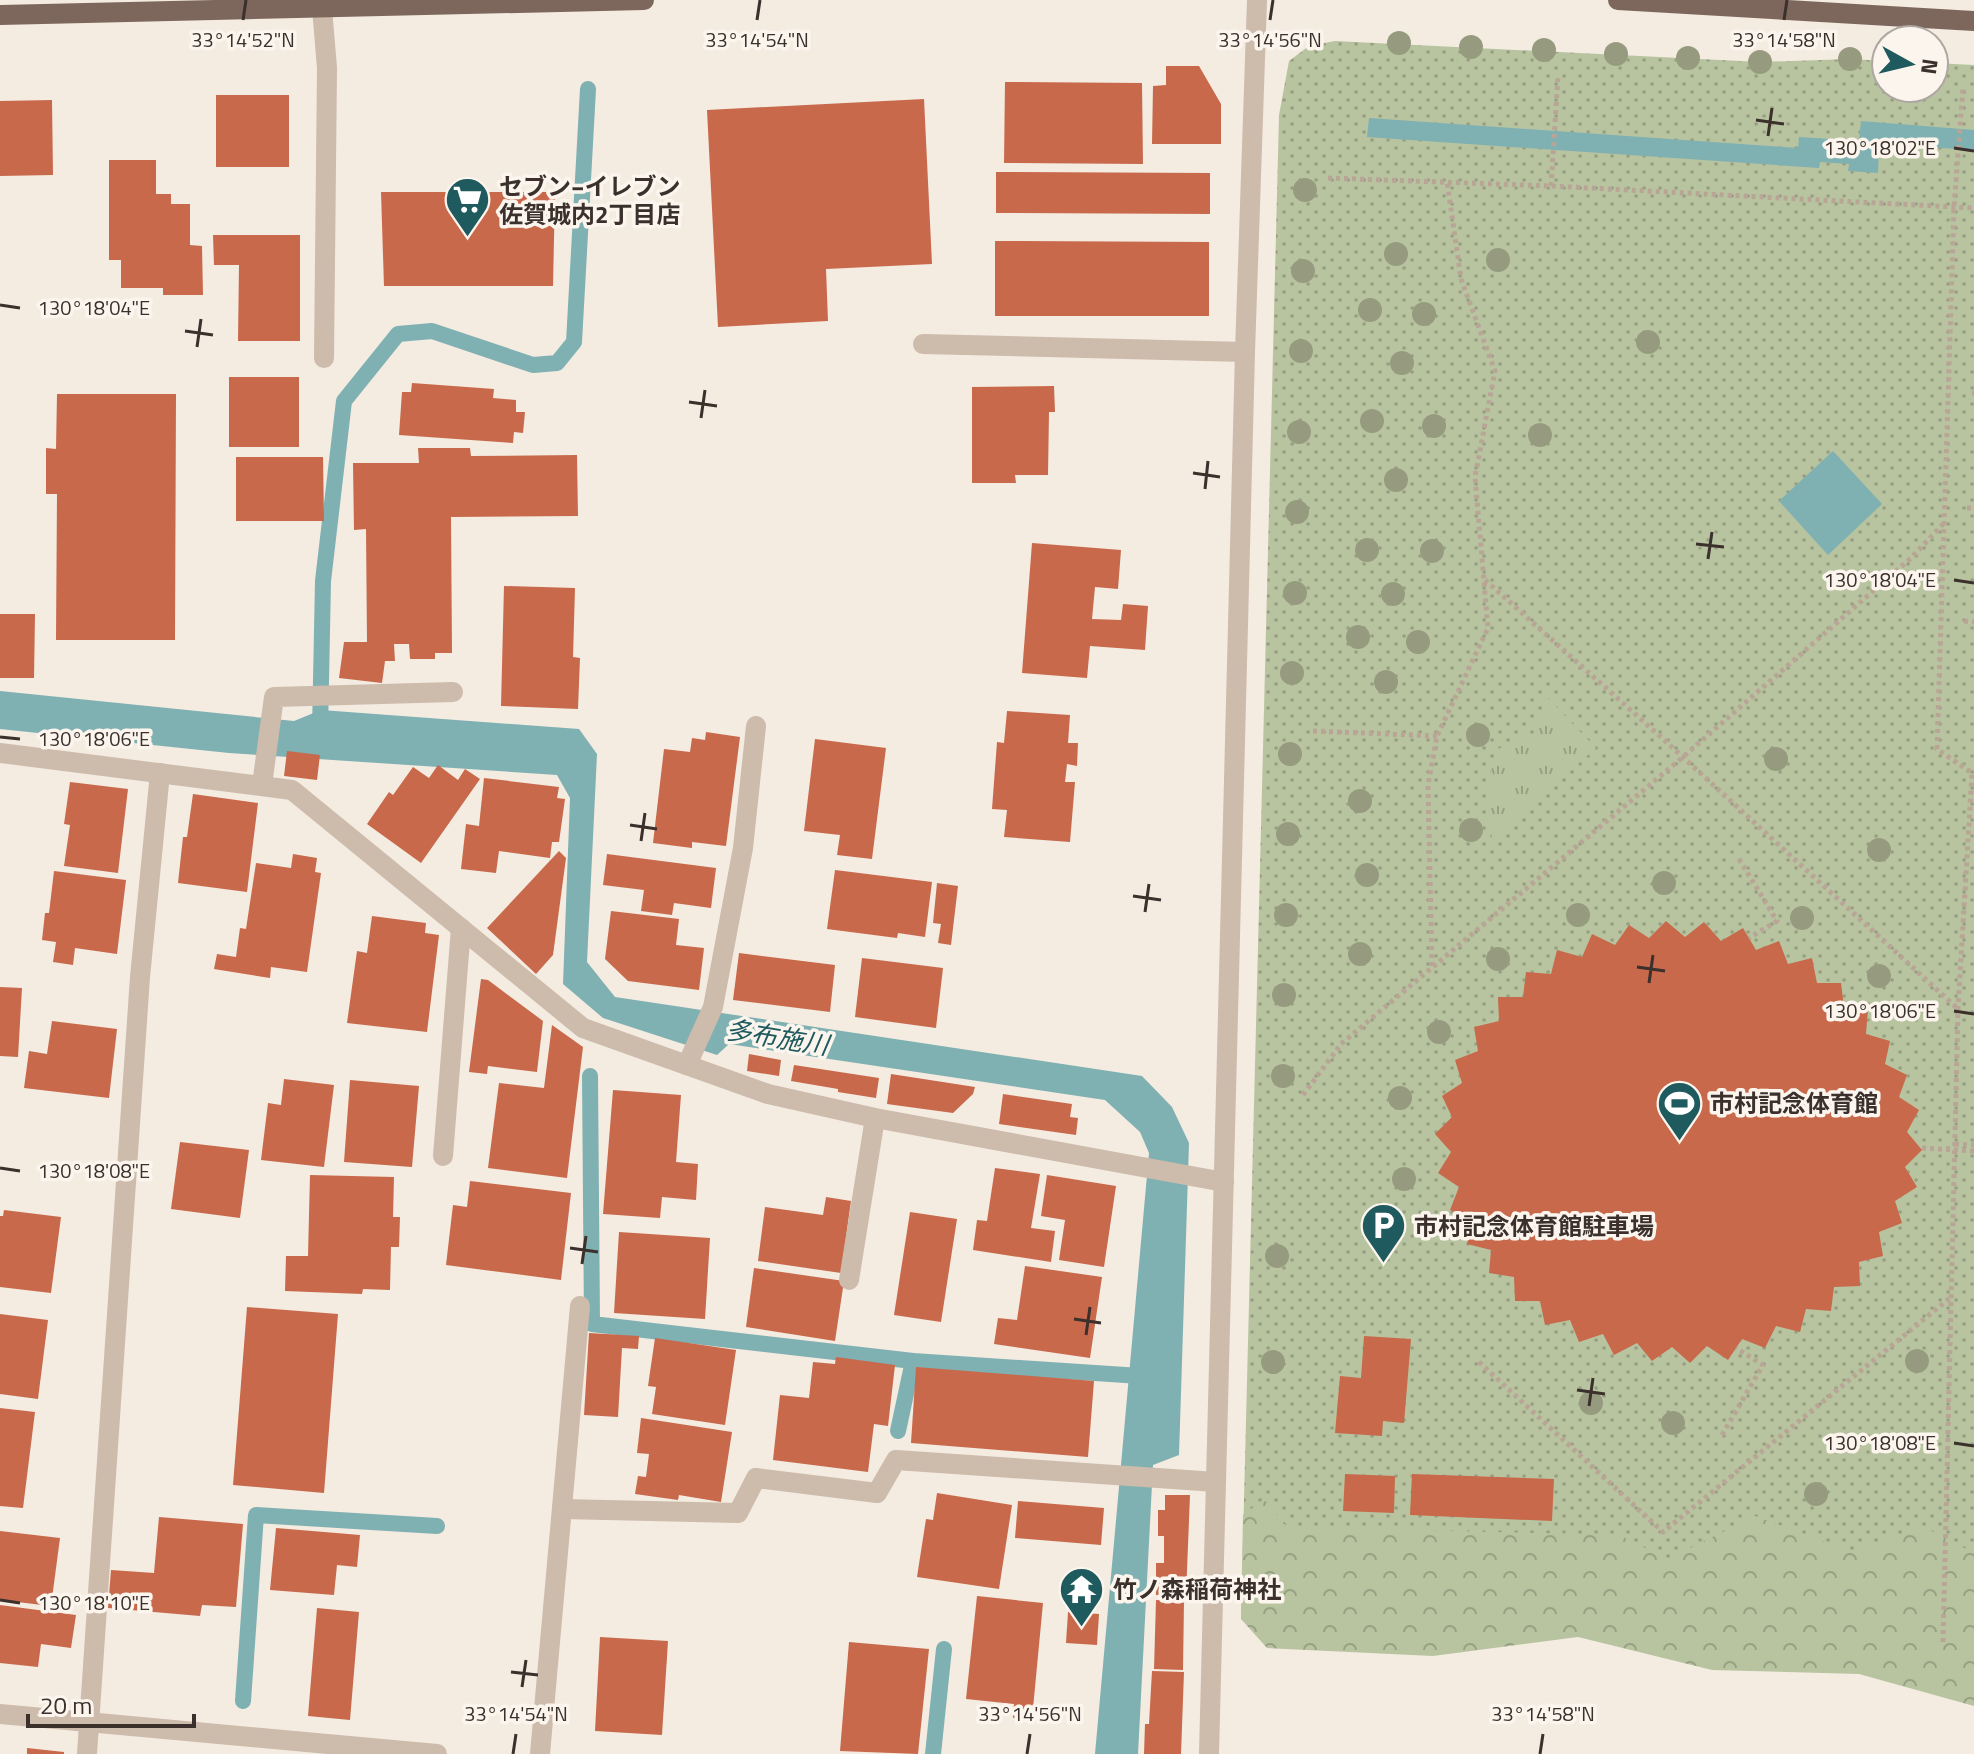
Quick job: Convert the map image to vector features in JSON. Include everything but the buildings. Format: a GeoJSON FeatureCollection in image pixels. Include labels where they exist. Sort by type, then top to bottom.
{"type":"FeatureCollection","features":[{"type":"Feature","properties":{"kind":"main road"},"geometry":{"type":"LineString","coordinates":[[0,15],[644,0]]}},
{"type":"Feature","properties":{"kind":"main road"},"geometry":{"type":"LineString","coordinates":[[1618,0],[1974,21]]}},
{"type":"Feature","properties":{"kind":"street"},"geometry":{"type":"LineString","coordinates":[[1209,1754],[1257,0]]}},
{"type":"Feature","properties":{"kind":"street"},"geometry":{"type":"LineString","coordinates":[[322,8],[327,68],[324,358]]}},
{"type":"Feature","properties":{"kind":"street"},"geometry":{"type":"LineString","coordinates":[[923,344],[1245,352]]}},
{"type":"Feature","properties":{"kind":"street"},"geometry":{"type":"LineString","coordinates":[[262,785],[274,697],[453,692]]}},
{"type":"Feature","properties":{"kind":"street"},"geometry":{"type":"LineString","coordinates":[[687,1065],[713,1007],[743,848],[756,726]]}},
{"type":"Feature","properties":{"kind":"street"},"geometry":{"type":"LineString","coordinates":[[0,753],[292,790],[583,1028],[768,1094],[875,1118],[1224,1182]]}},
{"type":"Feature","properties":{"kind":"street"},"geometry":{"type":"LineString","coordinates":[[87,1754],[140,977],[160,773]]}},
{"type":"Feature","properties":{"kind":"street"},"geometry":{"type":"LineString","coordinates":[[443,1156],[461,928]]}},
{"type":"Feature","properties":{"kind":"street"},"geometry":{"type":"LineString","coordinates":[[849,1280],[875,1118]]}},
{"type":"Feature","properties":{"kind":"street"},"geometry":{"type":"LineString","coordinates":[[540,1754],[580,1306]]}},
{"type":"Feature","properties":{"kind":"street"},"geometry":{"type":"LineString","coordinates":[[562,1509],[738,1513],[756,1478],[877,1493],[896,1460],[1216,1482]]}},
{"type":"Feature","properties":{"kind":"street"},"geometry":{"type":"LineString","coordinates":[[0,1714],[437,1754]]}},
{"type":"Feature","properties":{"kind":"path"},"geometry":{"type":"LineString","coordinates":[[1551,186],[1558,77]]}},
{"type":"Feature","properties":{"kind":"path"},"geometry":{"type":"LineString","coordinates":[[1943,1642],[1958,1009],[1970,869],[1972,773],[1937,749],[1954,208],[1963,88]]}},
{"type":"Feature","properties":{"kind":"path"},"geometry":{"type":"LineString","coordinates":[[1328,178],[1447,181],[1974,208]]}},
{"type":"Feature","properties":{"kind":"path"},"geometry":{"type":"LineString","coordinates":[[1432,968],[1428,785],[1437,736],[1488,628],[1475,477],[1495,371],[1461,279],[1447,181]]}},
{"type":"Feature","properties":{"kind":"path"},"geometry":{"type":"LineString","coordinates":[[1303,1095],[1341,1044],[1683,757],[1912,557],[1944,523]]}},
{"type":"Feature","properties":{"kind":"path"},"geometry":{"type":"LineString","coordinates":[[1484,579],[1958,1009]]}},
{"type":"Feature","properties":{"kind":"path"},"geometry":{"type":"LineString","coordinates":[[1964,621],[1974,622]]}},
{"type":"Feature","properties":{"kind":"path"},"geometry":{"type":"LineString","coordinates":[[1313,731],[1437,736]]}},
{"type":"Feature","properties":{"kind":"path"},"geometry":{"type":"LineString","coordinates":[[1739,859],[1777,921],[1749,938]]}},
{"type":"Feature","properties":{"kind":"path"},"geometry":{"type":"LineString","coordinates":[[1955,1144],[1974,1148]]}},
{"type":"Feature","properties":{"kind":"path"},"geometry":{"type":"LineString","coordinates":[[1922,1148],[1974,1148]]}},
{"type":"Feature","properties":{"kind":"path"},"geometry":{"type":"LineString","coordinates":[[1479,1362],[1663,1532],[1951,1297]]}},
{"type":"Feature","properties":{"kind":"path"},"geometry":{"type":"LineString","coordinates":[[1722,1435],[1763,1365],[1736,1348]]}},
{"type":"Feature","properties":{"kind":"green space"},"geometry":{"type":"Polygon","coordinates":[[[1335,41],[1760,62],[1870,60],[1870,104],[1950,104],[1950,64],[1974,65],[1974,1643],[1241,1619],[1279,115],[1289,61],[1309,46],[1335,41]]]}},
{"type":"Feature","properties":{"kind":"green space"},"geometry":{"type":"Polygon","coordinates":[[[1547,697],[1596,748],[1492,839],[1486,787],[1498,749],[1534,733],[1547,697]]]}},
{"type":"Feature","properties":{"kind":"green space"},"geometry":{"type":"Polygon","coordinates":[[[1264,1499],[1287,1527],[1619,1535],[1668,1559],[1755,1516],[1850,1551],[1924,1527],[1974,1553],[1974,1706],[1859,1674],[1712,1670],[1578,1637],[1433,1656],[1267,1648],[1241,1619],[1243,1515],[1264,1499]]]}},
{"type":"Feature","properties":{"kind":"water"},"geometry":{"type":"Polygon","coordinates":[[[1369,118],[1798,148],[1799,137],[1859,141],[1861,121],[1974,130],[1974,150],[1879,144],[1878,173],[1848,171],[1849,164],[1820,162],[1819,168],[1367,137],[1369,118]]]}},
{"type":"Feature","properties":{"kind":"water"},"geometry":{"type":"Polygon","coordinates":[[[1833,451],[1882,504],[1828,555],[1779,501],[1833,451]]]}},
{"type":"Feature","properties":{"kind":"water","name":"多布施川"},"geometry":{"type":"Polygon","coordinates":[[[0,691],[294,721],[321,710],[579,729],[597,754],[587,962],[615,997],[1142,1076],[1172,1107],[1189,1143],[1179,1455],[1153,1465],[1138,1754],[1095,1754],[1149,1153],[1140,1132],[1105,1100],[729,1044],[717,1055],[603,1018],[563,984],[570,798],[557,775],[229,753],[0,729],[0,691]]]}},
{"type":"Feature","properties":{"kind":"waterway"},"geometry":{"type":"LineString","coordinates":[[320,731],[323,581],[344,401],[398,334],[432,331],[533,365],[557,363],[574,342],[588,89]]}},
{"type":"Feature","properties":{"kind":"waterway"},"geometry":{"type":"LineString","coordinates":[[590,1076],[592,1324],[913,1361],[1140,1376]]}},
{"type":"Feature","properties":{"kind":"waterway"},"geometry":{"type":"LineString","coordinates":[[898,1431],[913,1361]]}},
{"type":"Feature","properties":{"kind":"waterway"},"geometry":{"type":"LineString","coordinates":[[243,1701],[256,1515],[437,1526]]}},
{"type":"Feature","properties":{"kind":"waterway"},"geometry":{"type":"LineString","coordinates":[[933,1754],[944,1649]]}},
{"type":"Feature","properties":{"kind":"place","name":"セブン−イレブン 佐賀城内2丁目店"},"geometry":{"type":"Point","coordinates":[468,239]}},
{"type":"Feature","properties":{"kind":"place","name":"市村記念体育館"},"geometry":{"type":"Point","coordinates":[1679,1142]}},
{"type":"Feature","properties":{"kind":"place","name":"市村記念体育館駐車場"},"geometry":{"type":"Point","coordinates":[1383,1265]}},
{"type":"Feature","properties":{"kind":"place","name":"竹ノ森稲荷神社"},"geometry":{"type":"Point","coordinates":[1082,1628]}}]}
